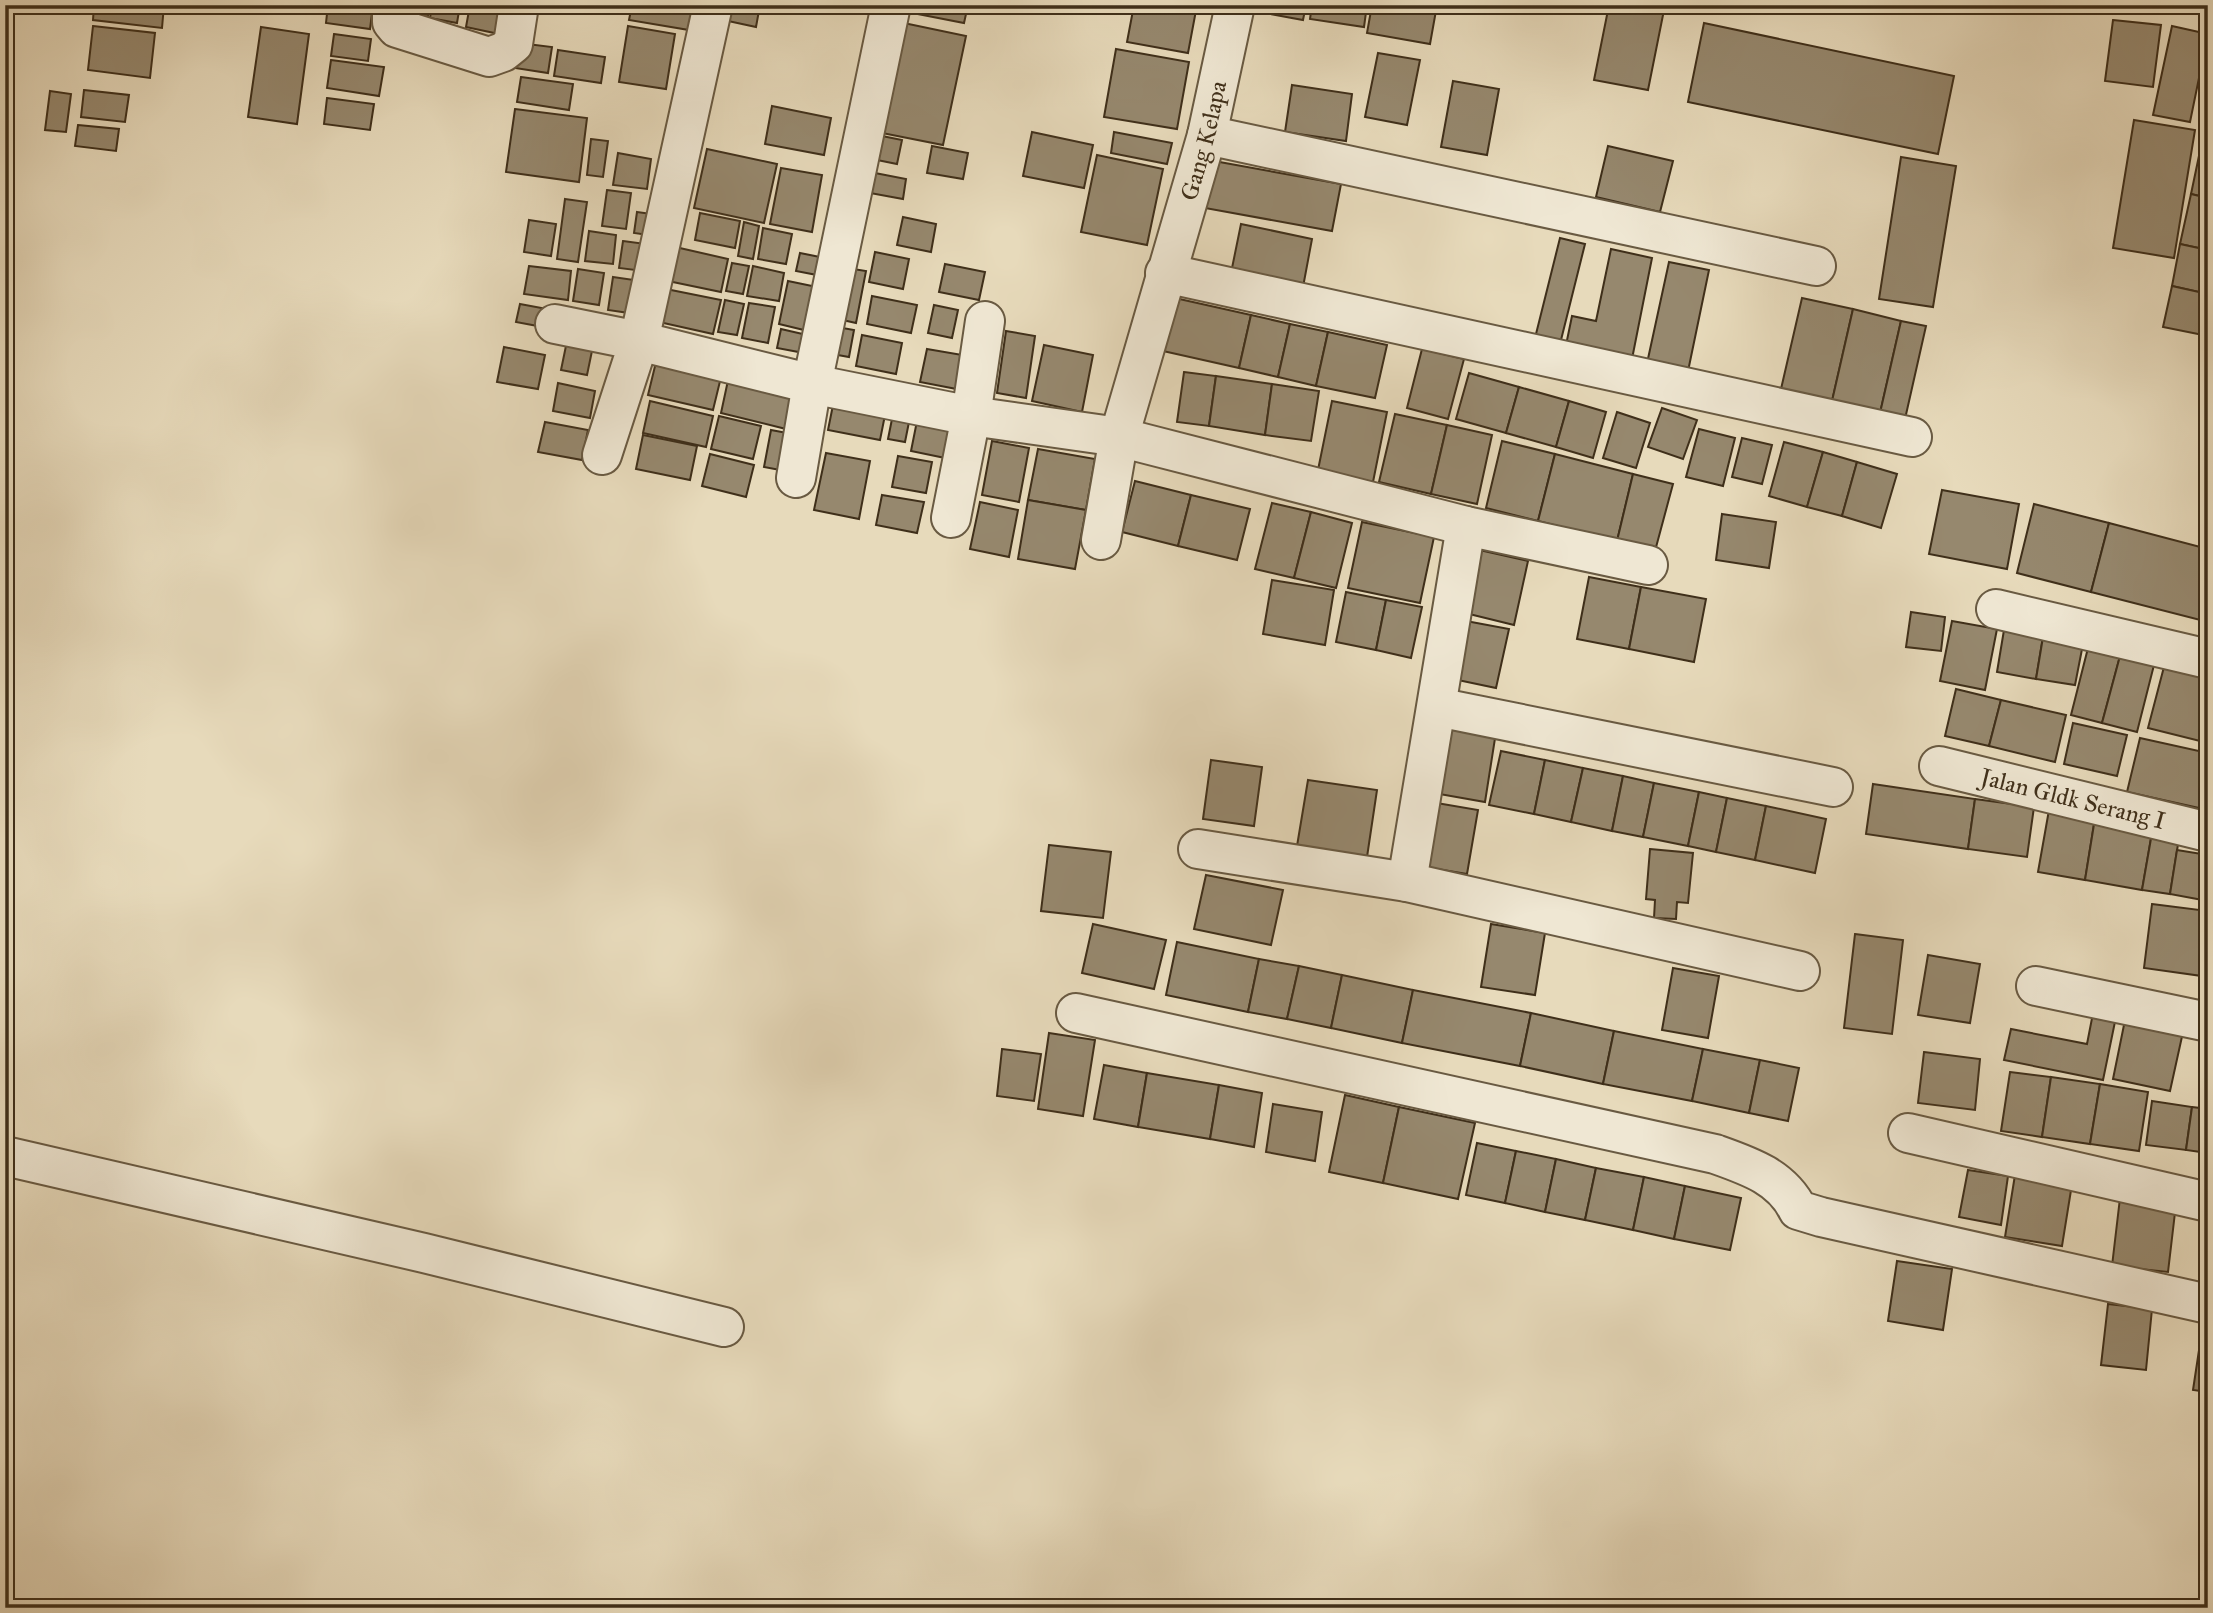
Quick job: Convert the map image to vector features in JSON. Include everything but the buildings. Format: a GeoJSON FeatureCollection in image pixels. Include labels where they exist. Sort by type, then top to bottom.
{"type":"FeatureCollection","features":[{"type":"Feature","properties":{"kind":"street"},"geometry":{"type":"LineString","coordinates":[[392,5],[392,22],[397,28],[489,57],[503,52],[513,44],[519,5]]}},
{"type":"Feature","properties":{"kind":"street"},"geometry":{"type":"LineString","coordinates":[[602,455],[639,341],[713,5]]}},
{"type":"Feature","properties":{"kind":"street"},"geometry":{"type":"LineString","coordinates":[[796,478],[812,384],[891,5]]}},
{"type":"Feature","properties":{"kind":"street","name":"Gang Kelapa"},"geometry":{"type":"LineString","coordinates":[[1101,540],[1119,437],[1206,135],[1235,5]]}},
{"type":"Feature","properties":{"kind":"street"},"geometry":{"type":"LineString","coordinates":[[1206,135],[1816,266]]}},
{"type":"Feature","properties":{"kind":"street"},"geometry":{"type":"LineString","coordinates":[[1165,273],[1912,437]]}},
{"type":"Feature","properties":{"kind":"street"},"geometry":{"type":"LineString","coordinates":[[951,517],[971,415],[985,321]]}},
{"type":"Feature","properties":{"kind":"street"},"geometry":{"type":"LineString","coordinates":[[555,324],[639,341],[812,384],[971,415],[1119,437],[1466,526],[1648,565]]}},
{"type":"Feature","properties":{"kind":"street"},"geometry":{"type":"LineString","coordinates":[[1407,881],[1466,526]]}},
{"type":"Feature","properties":{"kind":"street"},"geometry":{"type":"LineString","coordinates":[[1996,609],[2208,659]]}},
{"type":"Feature","properties":{"kind":"street"},"geometry":{"type":"LineString","coordinates":[[1437,707],[1833,787]]}},
{"type":"Feature","properties":{"kind":"street","name":"Jalan Gldk Serang I"},"geometry":{"type":"LineString","coordinates":[[1939,765],[2208,832]]}},
{"type":"Feature","properties":{"kind":"street"},"geometry":{"type":"LineString","coordinates":[[1198,849],[1407,881],[1800,971]]}},
{"type":"Feature","properties":{"kind":"street"},"geometry":{"type":"LineString","coordinates":[[2036,986],[2208,1022]]}},
{"type":"Feature","properties":{"kind":"street"},"geometry":{"type":"LineString","coordinates":[[1076,1013],[1715,1154],[1767,1176],[1789,1191],[1809,1213],[2208,1304]]}},
{"type":"Feature","properties":{"kind":"street"},"geometry":{"type":"LineString","coordinates":[[1908,1133],[2208,1202]]}},
{"type":"Feature","properties":{"kind":"street"},"geometry":{"type":"LineString","coordinates":[[5,1156],[424,1252],[724,1327]]}}]}
